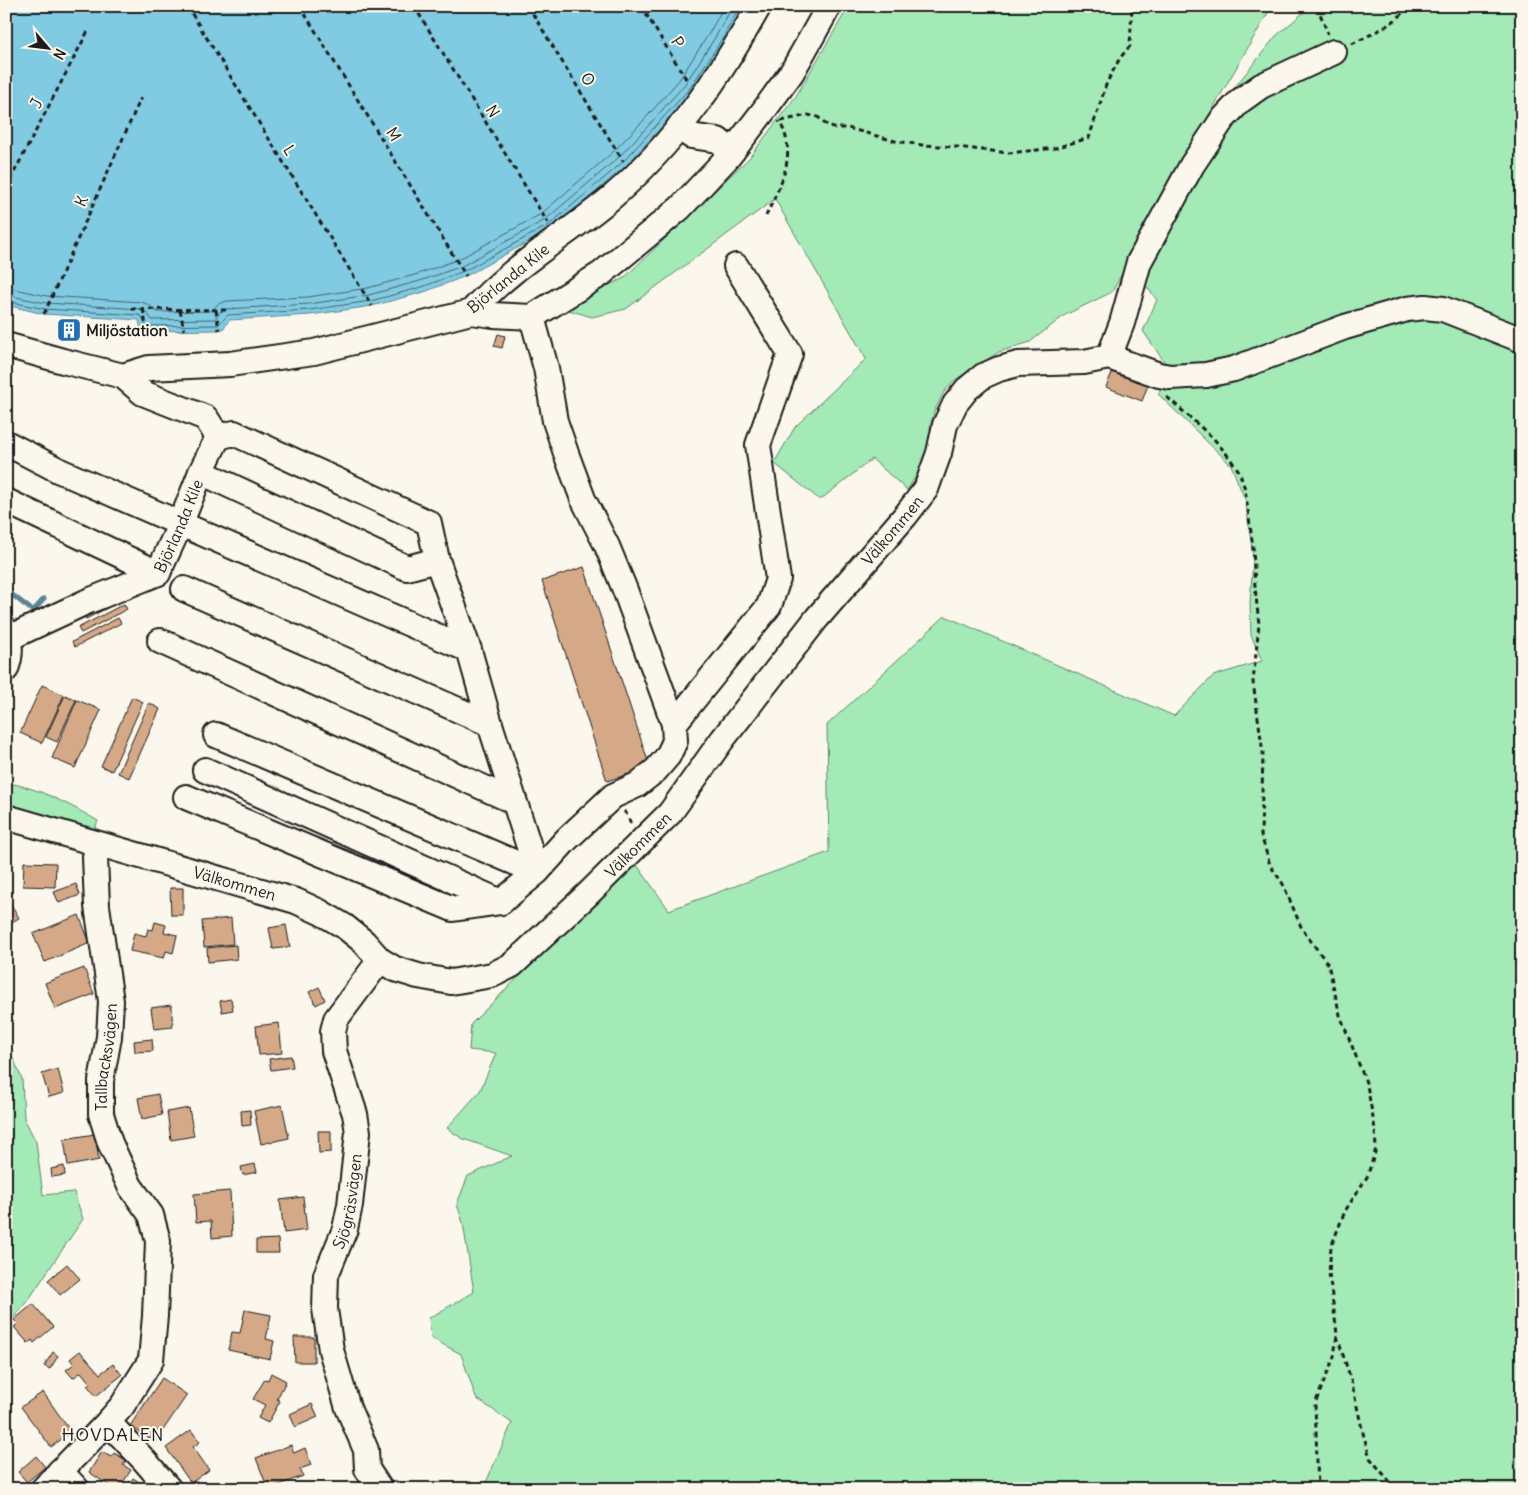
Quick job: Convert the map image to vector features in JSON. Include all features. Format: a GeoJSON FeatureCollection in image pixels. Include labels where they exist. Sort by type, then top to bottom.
{"type":"FeatureCollection","features":[{"type":"Feature","properties":{"kind":"street","name":"Björlanda Kile"},"geometry":{"type":"LineString","coordinates":[[123,376],[149,368],[230,364],[314,352],[471,312],[506,278],[611,197],[655,157],[703,98],[730,58],[759,6]]}},
{"type":"Feature","properties":{"kind":"street"},"geometry":{"type":"LineString","coordinates":[[471,312],[493,316],[532,317],[601,274],[680,208],[732,152],[772,115],[792,72],[829,6]]}},
{"type":"Feature","properties":{"kind":"street"},"geometry":{"type":"LineString","coordinates":[[1334,52],[1261,86],[1240,101],[1222,120],[1192,165],[1139,262],[1122,323],[1109,357],[1170,377],[1206,375],[1234,369],[1345,327],[1407,309],[1425,307],[1443,309],[1522,340]]}},
{"type":"Feature","properties":{"kind":"street"},"geometry":{"type":"LineString","coordinates":[[679,127],[691,136],[718,140],[732,152]]}},
{"type":"Feature","properties":{"kind":"street"},"geometry":{"type":"LineString","coordinates":[[674,724],[769,606],[778,579],[758,445],[790,354],[736,266]]}},
{"type":"Feature","properties":{"kind":"street"},"geometry":{"type":"LineString","coordinates":[[186,797],[453,909],[501,902],[537,872],[567,839],[613,796],[637,785],[656,770],[668,756],[675,740],[674,724],[625,590],[607,546],[582,499],[555,421],[546,368],[532,317]]}},
{"type":"Feature","properties":{"kind":"street"},"geometry":{"type":"LineString","coordinates":[[6,344],[123,376],[143,393],[206,418],[218,437],[234,433],[429,523],[437,560],[469,650],[513,801],[537,872]]}},
{"type":"Feature","properties":{"kind":"street","name":"Välkommen"},"geometry":{"type":"LineString","coordinates":[[6,817],[296,901],[344,926],[364,942],[380,960],[395,969],[418,976],[451,982],[492,975],[512,965],[670,813],[722,740],[817,618],[906,516],[926,489],[939,453],[945,425],[955,404],[968,389],[983,376],[1018,364],[1084,362],[1109,357]]}},
{"type":"Feature","properties":{"kind":"street","name":"Björlanda Kile"},"geometry":{"type":"LineString","coordinates":[[6,669],[9,661],[8,634],[158,573],[180,525],[200,472],[218,437]]}},
{"type":"Feature","properties":{"kind":"street"},"geometry":{"type":"LineString","coordinates":[[6,443],[60,471],[180,525],[469,650]]}},
{"type":"Feature","properties":{"kind":"street"},"geometry":{"type":"LineString","coordinates":[[200,472],[407,568],[437,560]]}},
{"type":"Feature","properties":{"kind":"street"},"geometry":{"type":"LineString","coordinates":[[6,501],[158,573]]}},
{"type":"Feature","properties":{"kind":"street"},"geometry":{"type":"LineString","coordinates":[[184,589],[490,724]]}},
{"type":"Feature","properties":{"kind":"street"},"geometry":{"type":"LineString","coordinates":[[160,642],[513,801]]}},
{"type":"Feature","properties":{"kind":"street"},"geometry":{"type":"LineString","coordinates":[[216,734],[537,872]]}},
{"type":"Feature","properties":{"kind":"street"},"geometry":{"type":"LineString","coordinates":[[205,770],[501,902]]}},
{"type":"Feature","properties":{"kind":"street","name":"Tallbacksvägen"},"geometry":{"type":"LineString","coordinates":[[43,1489],[122,1406],[151,1360],[158,1284],[158,1241],[151,1215],[130,1186],[110,1143],[101,1114],[101,1080],[108,1037],[111,1001],[97,906],[95,857],[98,845]]}},
{"type":"Feature","properties":{"kind":"street","name":"Sjögräsvägen"},"geometry":{"type":"LineString","coordinates":[[380,960],[336,1019],[332,1031],[334,1051],[355,1114],[358,1132],[350,1205],[344,1229],[326,1275],[324,1310],[336,1369],[348,1408],[366,1450],[367,1469],[380,1489]]}},
{"type":"Feature","properties":{"kind":"street"},"geometry":{"type":"LineString","coordinates":[[108,1422],[169,1489]]}},
{"type":"Feature","properties":{"kind":"street"},"geometry":{"type":"LineString","coordinates":[[60,1471],[77,1489]]}},
{"type":"Feature","properties":{"kind":"path"},"geometry":{"type":"LineString","coordinates":[[6,17],[12,6]]}},
{"type":"Feature","properties":{"kind":"path","name":"L"},"geometry":{"type":"LineString","coordinates":[[186,6],[372,306]]}},
{"type":"Feature","properties":{"kind":"path","name":"M"},"geometry":{"type":"LineString","coordinates":[[300,6],[466,276]]}},
{"type":"Feature","properties":{"kind":"path","name":"N"},"geometry":{"type":"LineString","coordinates":[[414,6],[552,229]]}},
{"type":"Feature","properties":{"kind":"path","name":"O"},"geometry":{"type":"LineString","coordinates":[[528,6],[626,166]]}},
{"type":"Feature","properties":{"kind":"path","name":"P"},"geometry":{"type":"LineString","coordinates":[[641,6],[689,83]]}},
{"type":"Feature","properties":{"kind":"path"},"geometry":{"type":"LineString","coordinates":[[772,115],[808,115],[818,117],[833,128],[848,128],[895,141],[922,146],[956,147],[1009,153],[1055,148],[1076,143],[1089,138],[1107,82],[1120,58],[1130,46],[1132,6]]}},
{"type":"Feature","properties":{"kind":"path"},"geometry":{"type":"LineString","coordinates":[[1316,6],[1334,52],[1383,28],[1406,11],[1409,6]]}},
{"type":"Feature","properties":{"kind":"path","name":"J"},"geometry":{"type":"LineString","coordinates":[[6,188],[89,29]]}},
{"type":"Feature","properties":{"kind":"path","name":"K"},"geometry":{"type":"LineString","coordinates":[[44,314],[141,98]]}},
{"type":"Feature","properties":{"kind":"path"},"geometry":{"type":"LineString","coordinates":[[766,216],[784,174],[789,153],[785,131],[772,115]]}},
{"type":"Feature","properties":{"kind":"path"},"geometry":{"type":"LineString","coordinates":[[131,309],[228,310]]}},
{"type":"Feature","properties":{"kind":"path"},"geometry":{"type":"LineString","coordinates":[[143,310],[147,331]]}},
{"type":"Feature","properties":{"kind":"path"},"geometry":{"type":"LineString","coordinates":[[180,310],[184,330]]}},
{"type":"Feature","properties":{"kind":"path"},"geometry":{"type":"LineString","coordinates":[[216,310],[219,330]]}},
{"type":"Feature","properties":{"kind":"path"},"geometry":{"type":"LineString","coordinates":[[1160,375],[1162,391],[1177,407],[1213,438],[1225,452],[1239,470],[1245,489],[1253,547],[1259,624],[1253,682],[1263,753],[1261,835],[1270,865],[1283,884],[1302,930],[1328,964],[1340,1015],[1367,1085],[1376,1129],[1376,1149],[1368,1177],[1344,1211],[1331,1247],[1329,1273],[1337,1334],[1351,1380],[1370,1458],[1396,1489]]}},
{"type":"Feature","properties":{"kind":"path"},"geometry":{"type":"LineString","coordinates":[[613,796],[628,816],[633,832],[646,838]]}},
{"type":"Feature","properties":{"kind":"path"},"geometry":{"type":"LineString","coordinates":[[1318,1489],[1315,1404],[1334,1358],[1337,1334]]}},
{"type":"Feature","properties":{"kind":"green space"},"geometry":{"type":"Polygon","coordinates":[[[849,6],[1272,6],[1191,146],[1112,292],[1065,315],[1030,342],[999,352],[955,380],[944,392],[934,412],[930,428],[932,439],[924,463],[907,490],[872,459],[820,500],[774,463],[795,427],[866,359],[775,199],[626,309],[592,317],[562,308],[624,278],[749,158],[796,96],[849,6]]]}},
{"type":"Feature","properties":{"kind":"green space"},"geometry":{"type":"Polygon","coordinates":[[[1311,6],[1522,6],[1522,1489],[478,1489],[485,1485],[512,1423],[476,1398],[461,1354],[431,1338],[429,1318],[474,1292],[463,1223],[457,1204],[468,1176],[512,1156],[461,1138],[447,1128],[480,1091],[496,1053],[469,1050],[471,1024],[588,908],[637,865],[669,910],[829,852],[827,725],[945,616],[1174,716],[1213,676],[1262,661],[1251,635],[1250,603],[1253,558],[1246,502],[1231,465],[1158,394],[1170,370],[1143,331],[1157,300],[1146,286],[1154,254],[1232,117],[1230,93],[1276,36],[1311,6]]]}},
{"type":"Feature","properties":{"kind":"green space"},"geometry":{"type":"Polygon","coordinates":[[[6,783],[41,792],[98,821],[92,835],[6,808],[6,783]]]}},
{"type":"Feature","properties":{"kind":"green space"},"geometry":{"type":"Polygon","coordinates":[[[6,1041],[22,1079],[24,1118],[36,1142],[43,1195],[74,1192],[83,1219],[29,1299],[6,1327],[6,1041]]]}},
{"type":"Feature","properties":{"kind":"water"},"geometry":{"type":"Polygon","coordinates":[[[6,6],[746,6],[726,42],[694,91],[626,166],[552,229],[466,276],[424,292],[372,306],[310,315],[229,320],[223,329],[219,330],[141,331],[139,320],[44,314],[6,305],[6,6]]]}},
{"type":"Feature","properties":{"kind":"building","name":"Miljöstation"},"geometry":{"type":"Polygon","coordinates":[[[64,324],[76,327],[74,336],[62,333],[64,324]]]}},
{"type":"Feature","properties":{"kind":"building"},"geometry":{"type":"Polygon","coordinates":[[[498,334],[505,336],[502,348],[494,346],[498,334]]]}},
{"type":"Feature","properties":{"kind":"building"},"geometry":{"type":"Polygon","coordinates":[[[1114,368],[1149,382],[1142,401],[1106,387],[1114,368]]]}},
{"type":"Feature","properties":{"kind":"building"},"geometry":{"type":"Polygon","coordinates":[[[584,567],[650,767],[607,781],[542,581],[584,567]]]}},
{"type":"Feature","properties":{"kind":"building"},"geometry":{"type":"Polygon","coordinates":[[[132,595],[86,619],[84,614],[132,595]]]}},
{"type":"Feature","properties":{"kind":"building"},"geometry":{"type":"Polygon","coordinates":[[[124,604],[127,609],[81,633],[78,628],[124,604]]]}},
{"type":"Feature","properties":{"kind":"building"},"geometry":{"type":"Polygon","coordinates":[[[118,618],[121,623],[75,647],[72,642],[118,618]]]}},
{"type":"Feature","properties":{"kind":"building"},"geometry":{"type":"Polygon","coordinates":[[[42,685],[64,695],[42,743],[20,733],[42,685]]]}},
{"type":"Feature","properties":{"kind":"building"},"geometry":{"type":"Polygon","coordinates":[[[65,695],[76,700],[57,742],[46,737],[65,695]]]}},
{"type":"Feature","properties":{"kind":"building"},"geometry":{"type":"Polygon","coordinates":[[[132,697],[143,702],[112,771],[101,766],[132,697]]]}},
{"type":"Feature","properties":{"kind":"building"},"geometry":{"type":"Polygon","coordinates":[[[77,700],[101,710],[75,768],[52,758],[77,700]]]}},
{"type":"Feature","properties":{"kind":"building"},"geometry":{"type":"Polygon","coordinates":[[[149,703],[160,709],[129,778],[118,773],[149,703]]]}},
{"type":"Feature","properties":{"kind":"building"},"geometry":{"type":"Polygon","coordinates":[[[24,862],[56,863],[55,887],[23,886],[24,862]]]}},
{"type":"Feature","properties":{"kind":"building"},"geometry":{"type":"Polygon","coordinates":[[[76,884],[80,895],[59,903],[54,892],[76,884]]]}},
{"type":"Feature","properties":{"kind":"building"},"geometry":{"type":"Polygon","coordinates":[[[170,888],[183,888],[183,915],[171,915],[170,888]]]}},
{"type":"Feature","properties":{"kind":"building"},"geometry":{"type":"Polygon","coordinates":[[[6,895],[19,918],[6,925],[6,895]]]}},
{"type":"Feature","properties":{"kind":"building"},"geometry":{"type":"Polygon","coordinates":[[[79,915],[90,943],[45,962],[33,934],[79,915]]]}},
{"type":"Feature","properties":{"kind":"building"},"geometry":{"type":"Polygon","coordinates":[[[231,918],[233,944],[204,947],[202,921],[231,918]]]}},
{"type":"Feature","properties":{"kind":"building"},"geometry":{"type":"Polygon","coordinates":[[[155,922],[166,925],[164,932],[177,935],[173,953],[166,951],[164,958],[130,951],[134,933],[146,936],[148,929],[153,930],[155,922]]]}},
{"type":"Feature","properties":{"kind":"building"},"geometry":{"type":"Polygon","coordinates":[[[286,925],[290,947],[273,949],[269,928],[286,925]]]}},
{"type":"Feature","properties":{"kind":"building"},"geometry":{"type":"Polygon","coordinates":[[[236,945],[237,959],[208,962],[207,948],[236,945]]]}},
{"type":"Feature","properties":{"kind":"building"},"geometry":{"type":"Polygon","coordinates":[[[84,968],[94,994],[55,1009],[45,983],[84,968]]]}},
{"type":"Feature","properties":{"kind":"building"},"geometry":{"type":"Polygon","coordinates":[[[319,987],[325,1000],[316,1005],[309,992],[319,987]]]}},
{"type":"Feature","properties":{"kind":"building"},"geometry":{"type":"Polygon","coordinates":[[[231,999],[233,1010],[222,1012],[220,1001],[231,999]]]}},
{"type":"Feature","properties":{"kind":"building"},"geometry":{"type":"Polygon","coordinates":[[[171,1005],[173,1027],[154,1029],[151,1008],[171,1005]]]}},
{"type":"Feature","properties":{"kind":"building"},"geometry":{"type":"Polygon","coordinates":[[[279,1023],[282,1053],[259,1055],[256,1026],[279,1023]]]}},
{"type":"Feature","properties":{"kind":"building"},"geometry":{"type":"Polygon","coordinates":[[[152,1039],[153,1051],[135,1052],[134,1041],[152,1039]]]}},
{"type":"Feature","properties":{"kind":"building"},"geometry":{"type":"Polygon","coordinates":[[[291,1056],[293,1067],[271,1070],[269,1059],[291,1056]]]}},
{"type":"Feature","properties":{"kind":"building"},"geometry":{"type":"Polygon","coordinates":[[[58,1069],[64,1093],[49,1097],[42,1074],[58,1069]]]}},
{"type":"Feature","properties":{"kind":"building"},"geometry":{"type":"Polygon","coordinates":[[[158,1094],[162,1115],[142,1119],[138,1098],[158,1094]]]}},
{"type":"Feature","properties":{"kind":"building"},"geometry":{"type":"Polygon","coordinates":[[[282,1105],[289,1138],[261,1144],[254,1111],[282,1105]]]}},
{"type":"Feature","properties":{"kind":"building"},"geometry":{"type":"Polygon","coordinates":[[[189,1108],[194,1136],[171,1140],[167,1112],[189,1108]]]}},
{"type":"Feature","properties":{"kind":"building"},"geometry":{"type":"Polygon","coordinates":[[[250,1110],[251,1125],[242,1126],[241,1111],[250,1110]]]}},
{"type":"Feature","properties":{"kind":"building"},"geometry":{"type":"Polygon","coordinates":[[[318,1131],[331,1131],[331,1152],[319,1153],[318,1131]]]}},
{"type":"Feature","properties":{"kind":"building"},"geometry":{"type":"Polygon","coordinates":[[[95,1134],[99,1160],[68,1166],[64,1139],[95,1134]]]}},
{"type":"Feature","properties":{"kind":"building"},"geometry":{"type":"Polygon","coordinates":[[[255,1164],[257,1172],[243,1175],[241,1167],[255,1164]]]}},
{"type":"Feature","properties":{"kind":"building"},"geometry":{"type":"Polygon","coordinates":[[[64,1166],[65,1175],[52,1177],[51,1169],[64,1166]]]}},
{"type":"Feature","properties":{"kind":"building"},"geometry":{"type":"Polygon","coordinates":[[[230,1191],[232,1236],[212,1238],[211,1221],[196,1222],[194,1194],[230,1191]]]}},
{"type":"Feature","properties":{"kind":"building"},"geometry":{"type":"Polygon","coordinates":[[[303,1197],[307,1230],[284,1233],[280,1200],[303,1197]]]}},
{"type":"Feature","properties":{"kind":"building"},"geometry":{"type":"Polygon","coordinates":[[[278,1239],[279,1253],[256,1253],[256,1240],[278,1239]]]}},
{"type":"Feature","properties":{"kind":"building"},"geometry":{"type":"Polygon","coordinates":[[[67,1264],[80,1279],[60,1295],[48,1280],[67,1264]]]}},
{"type":"Feature","properties":{"kind":"building"},"geometry":{"type":"Polygon","coordinates":[[[33,1304],[53,1327],[34,1343],[32,1340],[28,1343],[14,1327],[18,1324],[14,1320],[33,1304]]]}},
{"type":"Feature","properties":{"kind":"building"},"geometry":{"type":"Polygon","coordinates":[[[245,1310],[271,1315],[266,1339],[274,1341],[270,1359],[228,1350],[232,1332],[240,1333],[245,1310]]]}},
{"type":"Feature","properties":{"kind":"building"},"geometry":{"type":"Polygon","coordinates":[[[294,1337],[314,1337],[314,1362],[295,1362],[294,1337]]]}},
{"type":"Feature","properties":{"kind":"building"},"geometry":{"type":"Polygon","coordinates":[[[80,1351],[100,1374],[113,1364],[122,1375],[96,1396],[87,1385],[90,1383],[81,1372],[73,1378],[66,1370],[74,1364],[70,1359],[80,1351]]]}},
{"type":"Feature","properties":{"kind":"building"},"geometry":{"type":"Polygon","coordinates":[[[53,1352],[58,1356],[50,1369],[44,1366],[53,1352]]]}},
{"type":"Feature","properties":{"kind":"building"},"geometry":{"type":"Polygon","coordinates":[[[271,1373],[286,1381],[277,1399],[280,1401],[268,1423],[258,1418],[265,1405],[253,1399],[265,1379],[268,1380],[271,1373]]]}},
{"type":"Feature","properties":{"kind":"building"},"geometry":{"type":"Polygon","coordinates":[[[162,1378],[187,1395],[155,1442],[130,1426],[162,1378]]]}},
{"type":"Feature","properties":{"kind":"building"},"geometry":{"type":"Polygon","coordinates":[[[43,1392],[71,1432],[51,1447],[21,1407],[43,1392]]]}},
{"type":"Feature","properties":{"kind":"building"},"geometry":{"type":"Polygon","coordinates":[[[312,1404],[318,1417],[295,1427],[290,1414],[312,1404]]]}},
{"type":"Feature","properties":{"kind":"building"},"geometry":{"type":"Polygon","coordinates":[[[191,1430],[200,1442],[193,1447],[209,1470],[191,1483],[166,1448],[191,1430]]]}},
{"type":"Feature","properties":{"kind":"building"},"geometry":{"type":"Polygon","coordinates":[[[291,1445],[294,1453],[305,1448],[311,1465],[300,1469],[303,1476],[268,1489],[256,1458],[291,1445]]]}},
{"type":"Feature","properties":{"kind":"building"},"geometry":{"type":"Polygon","coordinates":[[[102,1452],[111,1457],[114,1453],[126,1460],[123,1465],[131,1470],[119,1489],[114,1489],[89,1472],[102,1452]]]}},
{"type":"Feature","properties":{"kind":"building"},"geometry":{"type":"Polygon","coordinates":[[[36,1456],[45,1467],[27,1482],[18,1472],[36,1456]]]}},
{"type":"Feature","properties":{"kind":"building"},"geometry":{"type":"Polygon","coordinates":[[[133,1478],[149,1488],[126,1489],[133,1478]]]}},
{"type":"Feature","properties":{"kind":"waterway"},"geometry":{"type":"LineString","coordinates":[[6,590],[33,611],[44,599]]}},
{"type":"Feature","properties":{"kind":"place","name":"Miljöstation"},"geometry":{"type":"Point","coordinates":[69,330]}},
{"type":"Feature","properties":{"kind":"district","name":"HOVDALEN"},"geometry":{"type":"Point","coordinates":[113,1435]}}]}
